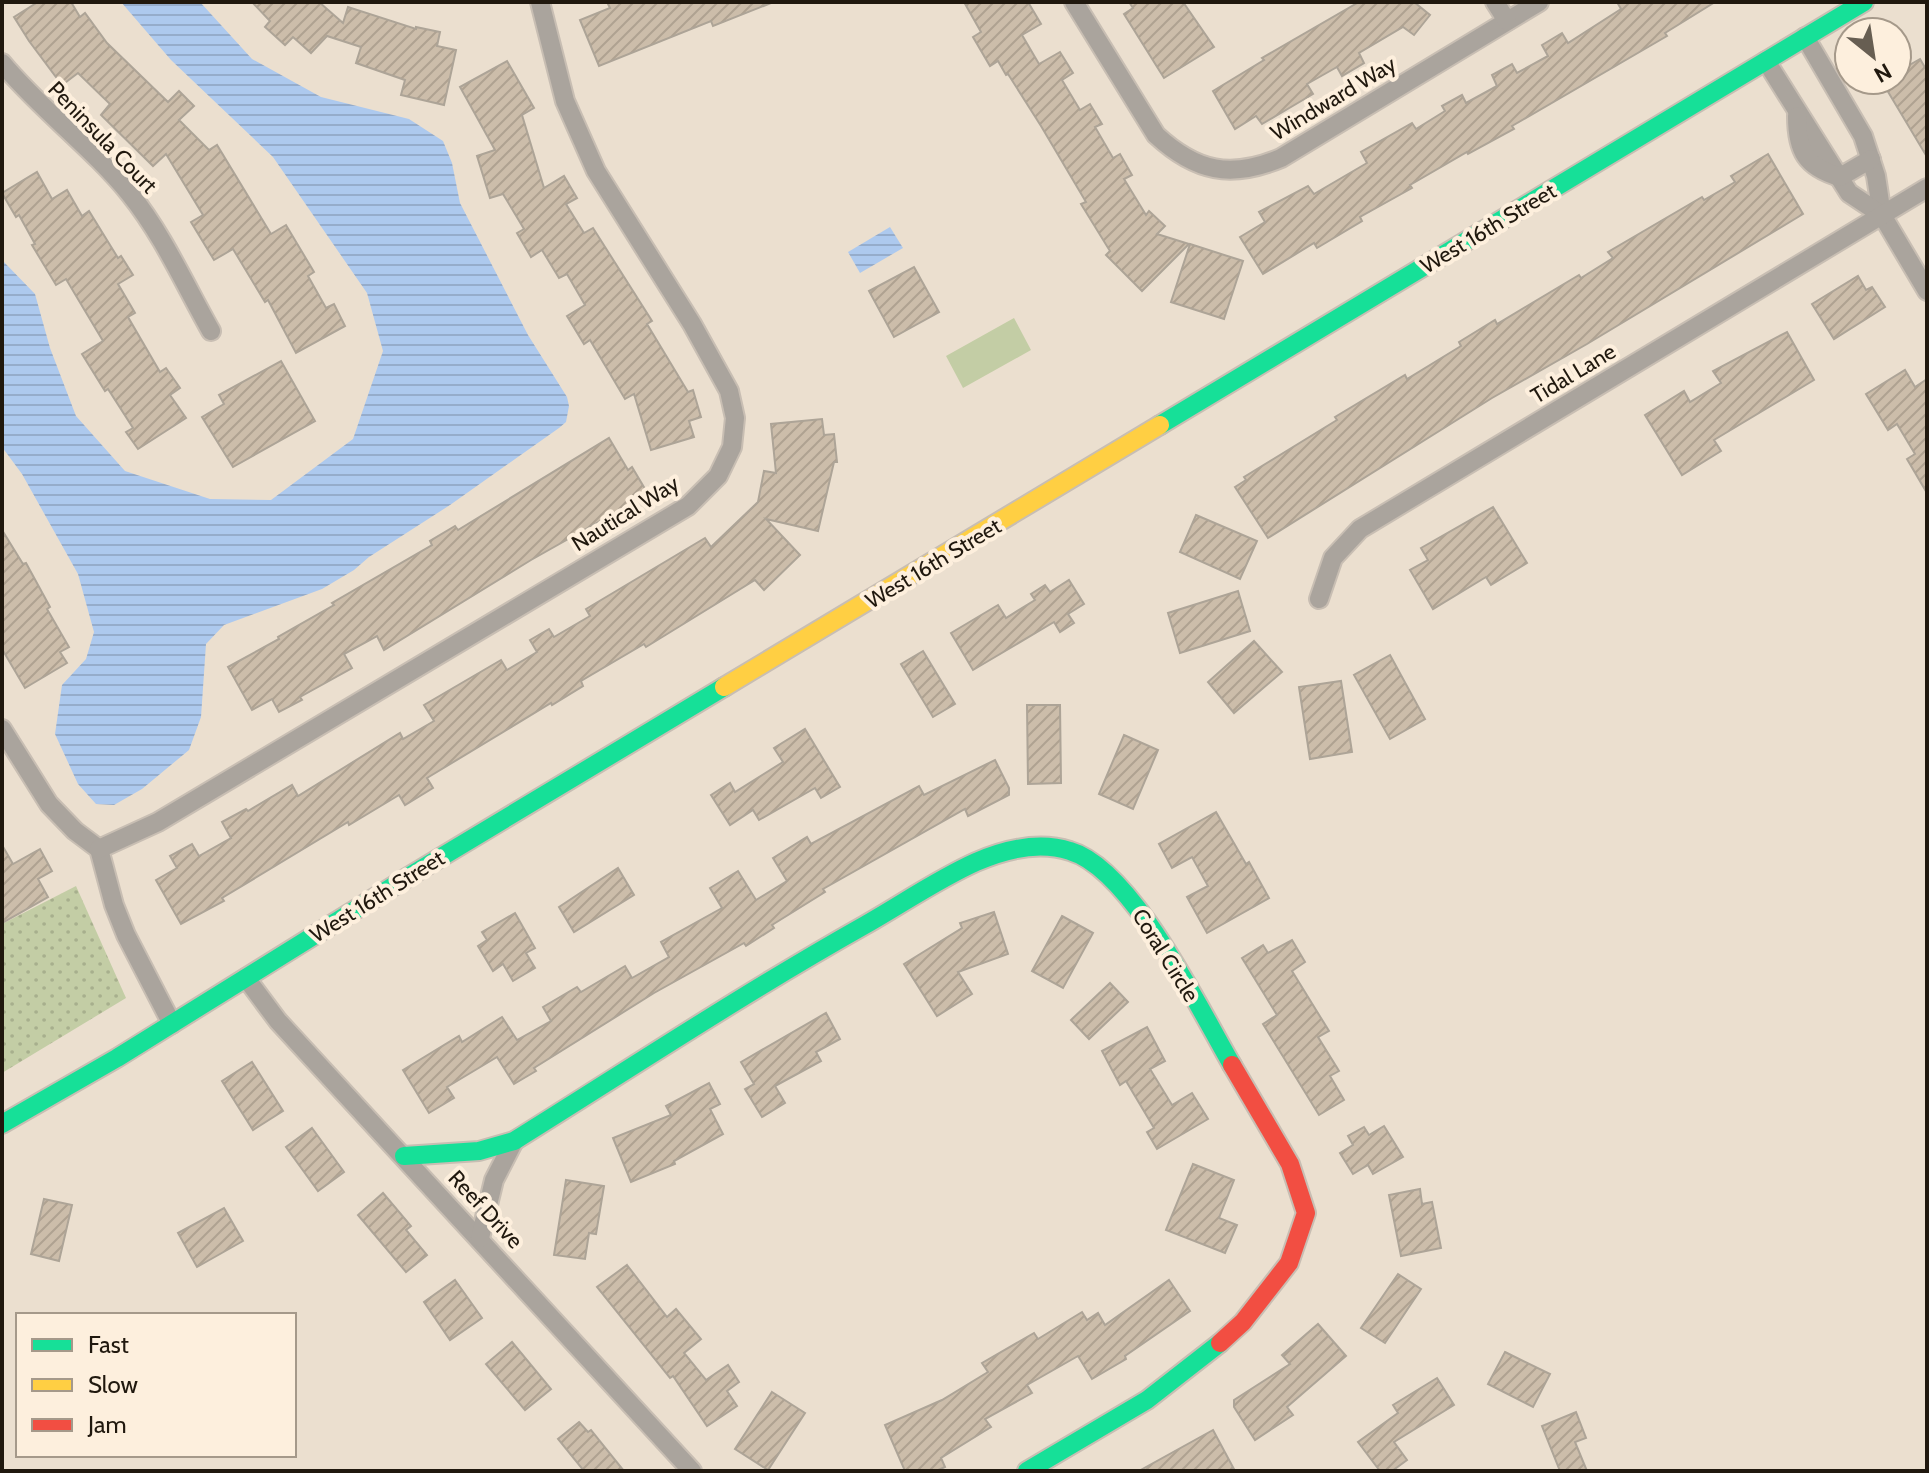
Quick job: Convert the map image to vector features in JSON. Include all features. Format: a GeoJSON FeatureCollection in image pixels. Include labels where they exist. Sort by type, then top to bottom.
{"type":"FeatureCollection","features":[{"type":"Feature","properties":{"kind":"street","name":"Nautical Way"},"geometry":{"type":"LineString","coordinates":[[99,849],[158,822],[688,506],[718,476],[732,447],[735,418],[729,391],[668,284],[596,171],[565,101],[540,2]]}},
{"type":"Feature","properties":{"kind":"street","name":"Windward Way"},"geometry":{"type":"LineString","coordinates":[[1074,2],[1156,135],[1175,152],[1195,163],[1237,171],[1281,158],[1539,2]]}},
{"type":"Feature","properties":{"kind":"street"},"geometry":{"type":"LineString","coordinates":[[1495,2],[1507,21]]}},
{"type":"Feature","properties":{"kind":"street","name":"West 16th Street"},"geometry":{"type":"LineString","coordinates":[[2,1124],[1864,2]]}},
{"type":"Feature","properties":{"kind":"street"},"geometry":{"type":"LineString","coordinates":[[1805,37],[1863,136],[1876,176],[1882,215],[1927,291]]}},
{"type":"Feature","properties":{"kind":"street"},"geometry":{"type":"LineString","coordinates":[[1766,61],[1849,193],[1882,215]]}},
{"type":"Feature","properties":{"kind":"street","name":"Peninsula Court"},"geometry":{"type":"LineString","coordinates":[[2,63],[23,89],[130,194],[160,238],[211,331]]}},
{"type":"Feature","properties":{"kind":"street"},"geometry":{"type":"LineString","coordinates":[[1840,177],[1871,159]]}},
{"type":"Feature","properties":{"kind":"street","name":"Tidal Lane"},"geometry":{"type":"LineString","coordinates":[[1319,599],[1333,558],[1360,529],[1927,188]]}},
{"type":"Feature","properties":{"kind":"street"},"geometry":{"type":"LineString","coordinates":[[2,729],[49,804],[75,831],[99,849],[114,905],[126,935],[172,1024]]}},
{"type":"Feature","properties":{"kind":"street","name":"Coral Circle"},"geometry":{"type":"LineString","coordinates":[[404,1156],[479,1151],[514,1141],[819,951],[976,862],[1007,851],[1039,845],[1073,851],[1107,874],[1142,911],[1290,1164],[1306,1213],[1289,1263],[1243,1322],[1196,1364],[1147,1400],[1027,1471]]}},
{"type":"Feature","properties":{"kind":"street","name":"Reef Drive"},"geometry":{"type":"LineString","coordinates":[[246,978],[278,1021],[692,1471]]}},
{"type":"Feature","properties":{"kind":"street"},"geometry":{"type":"LineString","coordinates":[[480,1238],[494,1180],[514,1141]]}},
{"type":"Feature","properties":{"kind":"green space"},"geometry":{"type":"Polygon","coordinates":[[[1014,318],[1031,350],[963,388],[946,356],[1014,318]]]}},
{"type":"Feature","properties":{"kind":"green space"},"geometry":{"type":"Polygon","coordinates":[[[76,886],[126,998],[2,1073],[2,924],[76,886]]]}},
{"type":"Feature","properties":{"kind":"water"},"geometry":{"type":"Polygon","coordinates":[[[121,2],[200,2],[252,59],[321,97],[409,119],[443,141],[452,163],[460,203],[528,335],[567,397],[569,406],[566,422],[559,428],[354,570],[322,589],[224,625],[206,644],[201,717],[189,750],[142,789],[114,805],[96,804],[78,784],[55,734],[62,685],[86,659],[94,632],[78,574],[22,474],[2,447],[2,260],[35,294],[50,348],[76,416],[125,471],[210,499],[271,500],[353,439],[383,351],[367,293],[273,157],[171,60],[121,2]]]}},
{"type":"Feature","properties":{"kind":"water"},"geometry":{"type":"Polygon","coordinates":[[[890,227],[903,248],[860,273],[848,252],[890,227]]]}},
{"type":"Feature","properties":{"kind":"building"},"geometry":{"type":"Polygon","coordinates":[[[38,2],[71,2],[80,17],[85,13],[107,43],[168,102],[179,91],[194,106],[179,120],[209,150],[217,145],[271,234],[286,225],[314,272],[308,276],[326,308],[334,304],[345,326],[296,353],[268,300],[265,302],[233,249],[214,260],[191,222],[203,215],[166,154],[153,166],[101,115],[110,104],[78,73],[62,85],[29,41],[14,17],[38,2]]]}},
{"type":"Feature","properties":{"kind":"building"},"geometry":{"type":"Polygon","coordinates":[[[252,2],[319,2],[343,23],[348,7],[416,29],[440,32],[437,46],[456,50],[444,105],[401,95],[405,80],[356,63],[361,47],[327,36],[311,53],[293,37],[285,45],[265,27],[270,21],[252,2]]]}},
{"type":"Feature","properties":{"kind":"building"},"geometry":{"type":"Polygon","coordinates":[[[607,2],[771,3],[713,26],[711,21],[599,66],[580,20],[610,8],[607,2]]]}},
{"type":"Feature","properties":{"kind":"building"},"geometry":{"type":"Polygon","coordinates":[[[964,2],[1028,2],[1041,24],[1022,35],[1039,64],[1060,52],[1073,73],[1062,80],[1080,110],[1090,104],[1102,124],[1095,127],[1113,158],[1120,154],[1132,175],[1124,179],[1146,215],[1149,211],[1165,226],[1157,234],[1189,244],[1142,291],[1106,255],[1110,251],[1081,204],[1086,202],[1041,126],[1008,74],[998,61],[990,66],[973,37],[981,32],[964,2]]]}},
{"type":"Feature","properties":{"kind":"building"},"geometry":{"type":"Polygon","coordinates":[[[1129,2],[1183,2],[1214,47],[1164,78],[1124,14],[1133,8],[1129,2]]]}},
{"type":"Feature","properties":{"kind":"building"},"geometry":{"type":"Polygon","coordinates":[[[1359,2],[1414,2],[1430,15],[1414,35],[1403,27],[1359,53],[1364,63],[1342,76],[1337,67],[1307,84],[1313,94],[1262,124],[1256,116],[1235,129],[1213,91],[1264,60],[1262,58],[1359,2]]]}},
{"type":"Feature","properties":{"kind":"building"},"geometry":{"type":"Polygon","coordinates":[[[1617,2],[1715,2],[1665,33],[1667,36],[1512,126],[1514,129],[1410,185],[1412,188],[1360,217],[1362,221],[1317,248],[1314,243],[1263,274],[1240,237],[1265,222],[1259,212],[1308,186],[1314,194],[1367,163],[1361,152],[1412,123],[1416,129],[1445,111],[1442,106],[1462,95],[1466,103],[1497,86],[1492,75],[1512,64],[1517,73],[1548,56],[1542,45],[1562,33],[1568,43],[1621,9],[1617,2]]]}},
{"type":"Feature","properties":{"kind":"building"},"geometry":{"type":"Polygon","coordinates":[[[1920,59],[1927,71],[1927,157],[1891,96],[1913,96],[1913,63],[1920,59]]]}},
{"type":"Feature","properties":{"kind":"building"},"geometry":{"type":"Polygon","coordinates":[[[507,61],[534,108],[522,115],[544,188],[564,176],[577,198],[566,204],[584,233],[593,228],[652,321],[647,324],[688,392],[693,390],[701,417],[689,421],[694,437],[651,450],[634,394],[625,399],[590,340],[584,344],[567,316],[585,305],[567,274],[559,278],[542,250],[531,257],[517,233],[524,229],[503,194],[490,198],[477,156],[495,150],[460,87],[507,61]]]}},
{"type":"Feature","properties":{"kind":"building"},"geometry":{"type":"Polygon","coordinates":[[[1768,154],[1803,214],[1492,398],[1268,538],[1235,487],[1246,480],[1244,477],[1337,420],[1335,417],[1461,346],[1459,342],[1495,320],[1497,324],[1579,275],[1581,278],[1613,258],[1608,252],[1702,197],[1704,200],[1735,182],[1731,176],[1768,154]]]}},
{"type":"Feature","properties":{"kind":"building"},"geometry":{"type":"Polygon","coordinates":[[[37,172],[52,199],[67,190],[82,216],[89,211],[118,258],[121,256],[133,275],[118,284],[135,313],[128,317],[160,372],[166,368],[180,388],[170,395],[186,418],[138,449],[126,432],[133,428],[82,354],[103,341],[66,279],[56,285],[32,245],[35,244],[19,215],[16,217],[2,193],[37,172]]]}},
{"type":"Feature","properties":{"kind":"building"},"geometry":{"type":"Polygon","coordinates":[[[1190,244],[1243,261],[1224,319],[1171,302],[1190,244]]]}},
{"type":"Feature","properties":{"kind":"building"},"geometry":{"type":"Polygon","coordinates":[[[914,267],[939,312],[894,337],[869,291],[914,267]]]}},
{"type":"Feature","properties":{"kind":"building"},"geometry":{"type":"Polygon","coordinates":[[[1858,276],[1866,290],[1872,287],[1885,307],[1834,339],[1812,304],[1858,276]]]}},
{"type":"Feature","properties":{"kind":"building"},"geometry":{"type":"Polygon","coordinates":[[[1787,332],[1814,380],[1714,440],[1721,451],[1682,475],[1645,415],[1684,391],[1690,402],[1721,383],[1713,371],[1787,332]]]}},
{"type":"Feature","properties":{"kind":"building"},"geometry":{"type":"Polygon","coordinates":[[[281,361],[315,421],[233,467],[202,417],[224,404],[219,395],[281,361]]]}},
{"type":"Feature","properties":{"kind":"building"},"geometry":{"type":"Polygon","coordinates":[[[1905,370],[1915,387],[1927,379],[1927,493],[1907,459],[1915,454],[1897,424],[1888,430],[1866,394],[1905,370]]]}},
{"type":"Feature","properties":{"kind":"building"},"geometry":{"type":"Polygon","coordinates":[[[822,419],[824,435],[834,434],[837,462],[834,462],[818,531],[766,519],[800,555],[764,590],[755,580],[646,647],[644,644],[581,681],[583,686],[427,778],[433,788],[405,805],[399,795],[349,825],[348,822],[222,898],[224,901],[181,924],[156,880],[177,868],[170,856],[192,844],[199,856],[231,838],[222,822],[246,809],[248,811],[292,785],[298,796],[400,733],[403,739],[434,721],[424,705],[501,660],[507,670],[537,652],[530,640],[549,629],[554,637],[590,616],[586,609],[705,538],[711,547],[758,502],[764,471],[776,473],[771,424],[822,419]]]}},
{"type":"Feature","properties":{"kind":"building"},"geometry":{"type":"Polygon","coordinates":[[[609,438],[628,470],[632,467],[648,494],[531,560],[384,650],[377,636],[344,654],[352,668],[300,697],[302,700],[279,712],[272,699],[252,710],[228,667],[432,545],[430,541],[455,526],[458,530],[609,438]]]}},
{"type":"Feature","properties":{"kind":"building"},"geometry":{"type":"Polygon","coordinates":[[[1493,507],[1527,563],[1491,585],[1486,577],[1433,609],[1410,570],[1428,560],[1421,548],[1493,507]]]}},
{"type":"Feature","properties":{"kind":"building"},"geometry":{"type":"Polygon","coordinates":[[[1196,515],[1257,541],[1240,579],[1180,552],[1196,515]]]}},
{"type":"Feature","properties":{"kind":"building"},"geometry":{"type":"Polygon","coordinates":[[[2,530],[23,564],[26,563],[69,647],[60,652],[67,663],[25,688],[2,649],[2,530]]]}},
{"type":"Feature","properties":{"kind":"building"},"geometry":{"type":"Polygon","coordinates":[[[1069,580],[1084,604],[1068,614],[1074,623],[1060,632],[1054,622],[973,670],[951,633],[998,605],[1006,618],[1035,600],[1031,594],[1045,585],[1050,592],[1069,580]]]}},
{"type":"Feature","properties":{"kind":"building"},"geometry":{"type":"Polygon","coordinates":[[[1238,591],[1250,631],[1180,653],[1168,613],[1238,591]]]}},
{"type":"Feature","properties":{"kind":"building"},"geometry":{"type":"Polygon","coordinates":[[[1254,641],[1282,672],[1234,713],[1208,682],[1254,641]]]}},
{"type":"Feature","properties":{"kind":"building"},"geometry":{"type":"Polygon","coordinates":[[[923,651],[955,704],[933,717],[901,664],[923,651]]]}},
{"type":"Feature","properties":{"kind":"building"},"geometry":{"type":"Polygon","coordinates":[[[1390,655],[1425,719],[1390,739],[1354,675],[1390,655]]]}},
{"type":"Feature","properties":{"kind":"building"},"geometry":{"type":"Polygon","coordinates":[[[1341,681],[1352,752],[1310,759],[1299,687],[1341,681]]]}},
{"type":"Feature","properties":{"kind":"building"},"geometry":{"type":"Polygon","coordinates":[[[1027,705],[1060,705],[1061,783],[1028,784],[1027,705]]]}},
{"type":"Feature","properties":{"kind":"building"},"geometry":{"type":"Polygon","coordinates":[[[805,729],[840,787],[821,798],[815,788],[759,820],[753,810],[730,825],[711,795],[730,783],[735,792],[783,762],[774,748],[805,729]]]}},
{"type":"Feature","properties":{"kind":"building"},"geometry":{"type":"Polygon","coordinates":[[[1124,735],[1158,750],[1133,809],[1099,794],[1124,735]]]}},
{"type":"Feature","properties":{"kind":"building"},"geometry":{"type":"Polygon","coordinates":[[[995,760],[1009,788],[1009,795],[968,816],[965,809],[823,889],[825,892],[772,925],[774,928],[746,946],[744,943],[654,993],[534,1068],[536,1071],[514,1084],[497,1057],[447,1087],[454,1098],[429,1113],[403,1070],[459,1036],[462,1042],[502,1017],[517,1040],[551,1021],[543,1007],[577,987],[581,992],[625,966],[632,978],[669,957],[661,942],[722,908],[710,888],[738,871],[756,900],[787,881],[773,858],[807,837],[811,844],[919,786],[924,795],[995,760]]]}},
{"type":"Feature","properties":{"kind":"building"},"geometry":{"type":"Polygon","coordinates":[[[1216,812],[1269,898],[1207,933],[1187,897],[1208,886],[1192,857],[1172,868],[1159,844],[1216,812]]]}},
{"type":"Feature","properties":{"kind":"building"},"geometry":{"type":"Polygon","coordinates":[[[2,845],[13,864],[40,849],[52,871],[38,879],[48,897],[2,923],[2,845]]]}},
{"type":"Feature","properties":{"kind":"building"},"geometry":{"type":"Polygon","coordinates":[[[618,868],[634,895],[574,932],[559,907],[618,868]]]}},
{"type":"Feature","properties":{"kind":"building"},"geometry":{"type":"Polygon","coordinates":[[[994,912],[1008,954],[958,972],[972,994],[937,1016],[904,964],[962,928],[960,923],[994,912]]]}},
{"type":"Feature","properties":{"kind":"building"},"geometry":{"type":"Polygon","coordinates":[[[515,913],[535,948],[526,953],[535,968],[513,981],[503,964],[493,971],[478,946],[487,940],[482,932],[515,913]]]}},
{"type":"Feature","properties":{"kind":"building"},"geometry":{"type":"Polygon","coordinates":[[[1062,916],[1093,933],[1063,988],[1032,971],[1062,916]]]}},
{"type":"Feature","properties":{"kind":"building"},"geometry":{"type":"Polygon","coordinates":[[[1292,940],[1305,962],[1292,971],[1329,1031],[1318,1037],[1339,1071],[1330,1076],[1344,1100],[1319,1115],[1263,1024],[1277,1015],[1242,958],[1263,945],[1268,953],[1292,940]]]}},
{"type":"Feature","properties":{"kind":"building"},"geometry":{"type":"Polygon","coordinates":[[[1110,983],[1128,1002],[1089,1039],[1071,1020],[1110,983]]]}},
{"type":"Feature","properties":{"kind":"building"},"geometry":{"type":"Polygon","coordinates":[[[826,1013],[840,1039],[816,1052],[821,1061],[775,1086],[785,1103],[762,1117],[745,1089],[754,1084],[741,1062],[826,1013]]]}},
{"type":"Feature","properties":{"kind":"building"},"geometry":{"type":"Polygon","coordinates":[[[1147,1027],[1165,1061],[1150,1069],[1172,1105],[1192,1093],[1208,1119],[1157,1149],[1147,1132],[1154,1128],[1126,1081],[1120,1085],[1102,1051],[1147,1027]]]}},
{"type":"Feature","properties":{"kind":"building"},"geometry":{"type":"Polygon","coordinates":[[[252,1062],[283,1111],[253,1130],[222,1081],[252,1062]]]}},
{"type":"Feature","properties":{"kind":"building"},"geometry":{"type":"Polygon","coordinates":[[[709,1083],[720,1104],[710,1109],[723,1134],[674,1161],[675,1164],[631,1182],[613,1138],[671,1115],[666,1106],[709,1083]]]}},
{"type":"Feature","properties":{"kind":"building"},"geometry":{"type":"Polygon","coordinates":[[[1384,1126],[1403,1157],[1373,1174],[1368,1165],[1353,1174],[1340,1153],[1353,1145],[1348,1136],[1364,1127],[1369,1135],[1384,1126]]]}},
{"type":"Feature","properties":{"kind":"building"},"geometry":{"type":"Polygon","coordinates":[[[312,1128],[344,1172],[318,1191],[286,1147],[312,1128]]]}},
{"type":"Feature","properties":{"kind":"building"},"geometry":{"type":"Polygon","coordinates":[[[1193,1164],[1234,1180],[1219,1218],[1237,1225],[1225,1253],[1166,1230],[1193,1164]]]}},
{"type":"Feature","properties":{"kind":"building"},"geometry":{"type":"Polygon","coordinates":[[[566,1180],[604,1186],[596,1234],[589,1233],[585,1259],[554,1255],[566,1180]]]}},
{"type":"Feature","properties":{"kind":"building"},"geometry":{"type":"Polygon","coordinates":[[[1420,1189],[1422,1204],[1432,1202],[1441,1248],[1401,1256],[1389,1195],[1420,1189]]]}},
{"type":"Feature","properties":{"kind":"building"},"geometry":{"type":"Polygon","coordinates":[[[383,1193],[411,1226],[406,1230],[427,1255],[406,1272],[358,1215],[383,1193]]]}},
{"type":"Feature","properties":{"kind":"building"},"geometry":{"type":"Polygon","coordinates":[[[44,1199],[72,1205],[59,1261],[31,1254],[44,1199]]]}},
{"type":"Feature","properties":{"kind":"building"},"geometry":{"type":"Polygon","coordinates":[[[224,1208],[243,1241],[197,1267],[178,1233],[224,1208]]]}},
{"type":"Feature","properties":{"kind":"building"},"geometry":{"type":"Polygon","coordinates":[[[627,1265],[667,1317],[676,1309],[701,1339],[684,1353],[706,1380],[728,1365],[739,1382],[727,1391],[737,1406],[707,1426],[673,1376],[670,1378],[597,1287],[627,1265]]]}},
{"type":"Feature","properties":{"kind":"building"},"geometry":{"type":"Polygon","coordinates":[[[1398,1274],[1421,1289],[1385,1343],[1361,1328],[1398,1274]]]}},
{"type":"Feature","properties":{"kind":"building"},"geometry":{"type":"Polygon","coordinates":[[[455,1280],[482,1318],[450,1340],[424,1302],[455,1280]]]}},
{"type":"Feature","properties":{"kind":"building"},"geometry":{"type":"Polygon","coordinates":[[[1169,1280],[1190,1311],[1125,1356],[1126,1359],[1092,1379],[1078,1356],[1027,1385],[1032,1393],[985,1419],[991,1427],[941,1458],[945,1467],[936,1471],[905,1471],[885,1425],[942,1400],[988,1372],[982,1363],[1034,1333],[1038,1339],[1082,1312],[1087,1320],[1098,1313],[1105,1325],[1169,1280]]]}},
{"type":"Feature","properties":{"kind":"building"},"geometry":{"type":"Polygon","coordinates":[[[1318,1324],[1346,1356],[1287,1407],[1293,1415],[1255,1440],[1234,1407],[1234,1400],[1290,1364],[1282,1355],[1318,1324]]]}},
{"type":"Feature","properties":{"kind":"building"},"geometry":{"type":"Polygon","coordinates":[[[512,1342],[551,1389],[525,1410],[486,1364],[512,1342]]]}},
{"type":"Feature","properties":{"kind":"building"},"geometry":{"type":"Polygon","coordinates":[[[1505,1352],[1550,1374],[1533,1407],[1488,1384],[1505,1352]]]}},
{"type":"Feature","properties":{"kind":"building"},"geometry":{"type":"Polygon","coordinates":[[[1437,1378],[1454,1405],[1394,1442],[1407,1460],[1392,1471],[1380,1471],[1358,1442],[1398,1413],[1393,1405],[1437,1378]]]}},
{"type":"Feature","properties":{"kind":"building"},"geometry":{"type":"Polygon","coordinates":[[[772,1392],[805,1413],[768,1470],[735,1449],[772,1392]]]}},
{"type":"Feature","properties":{"kind":"building"},"geometry":{"type":"Polygon","coordinates":[[[1576,1412],[1586,1438],[1575,1442],[1587,1471],[1560,1471],[1542,1426],[1576,1412]]]}},
{"type":"Feature","properties":{"kind":"building"},"geometry":{"type":"Polygon","coordinates":[[[579,1422],[588,1432],[591,1430],[624,1471],[584,1471],[558,1439],[579,1422]]]}},
{"type":"Feature","properties":{"kind":"building"},"geometry":{"type":"Polygon","coordinates":[[[1213,1430],[1235,1471],[1139,1471],[1213,1430]]]}},
{"type":"Feature","properties":{"kind":"traffic: fast"},"geometry":{"type":"LineString","coordinates":[[1160,425],[1864,2]]}},
{"type":"Feature","properties":{"kind":"traffic: fast"},"geometry":{"type":"LineString","coordinates":[[2,1124],[117,1058],[408,877],[724,687]]}},
{"type":"Feature","properties":{"kind":"traffic: fast"},"geometry":{"type":"LineString","coordinates":[[404,1156],[479,1151],[514,1141],[732,1004],[934,884],[976,862],[1023,848],[1046,847],[1070,851],[1093,863],[1117,884],[1162,944],[1232,1065]]}},
{"type":"Feature","properties":{"kind":"traffic: fast"},"geometry":{"type":"LineString","coordinates":[[1027,1471],[1147,1400],[1220,1343]]}},
{"type":"Feature","properties":{"kind":"traffic: slow"},"geometry":{"type":"LineString","coordinates":[[724,687],[1160,425]]}},
{"type":"Feature","properties":{"kind":"traffic: jam"},"geometry":{"type":"LineString","coordinates":[[1220,1343],[1243,1322],[1289,1263],[1306,1213],[1290,1164],[1232,1065]]}}]}
